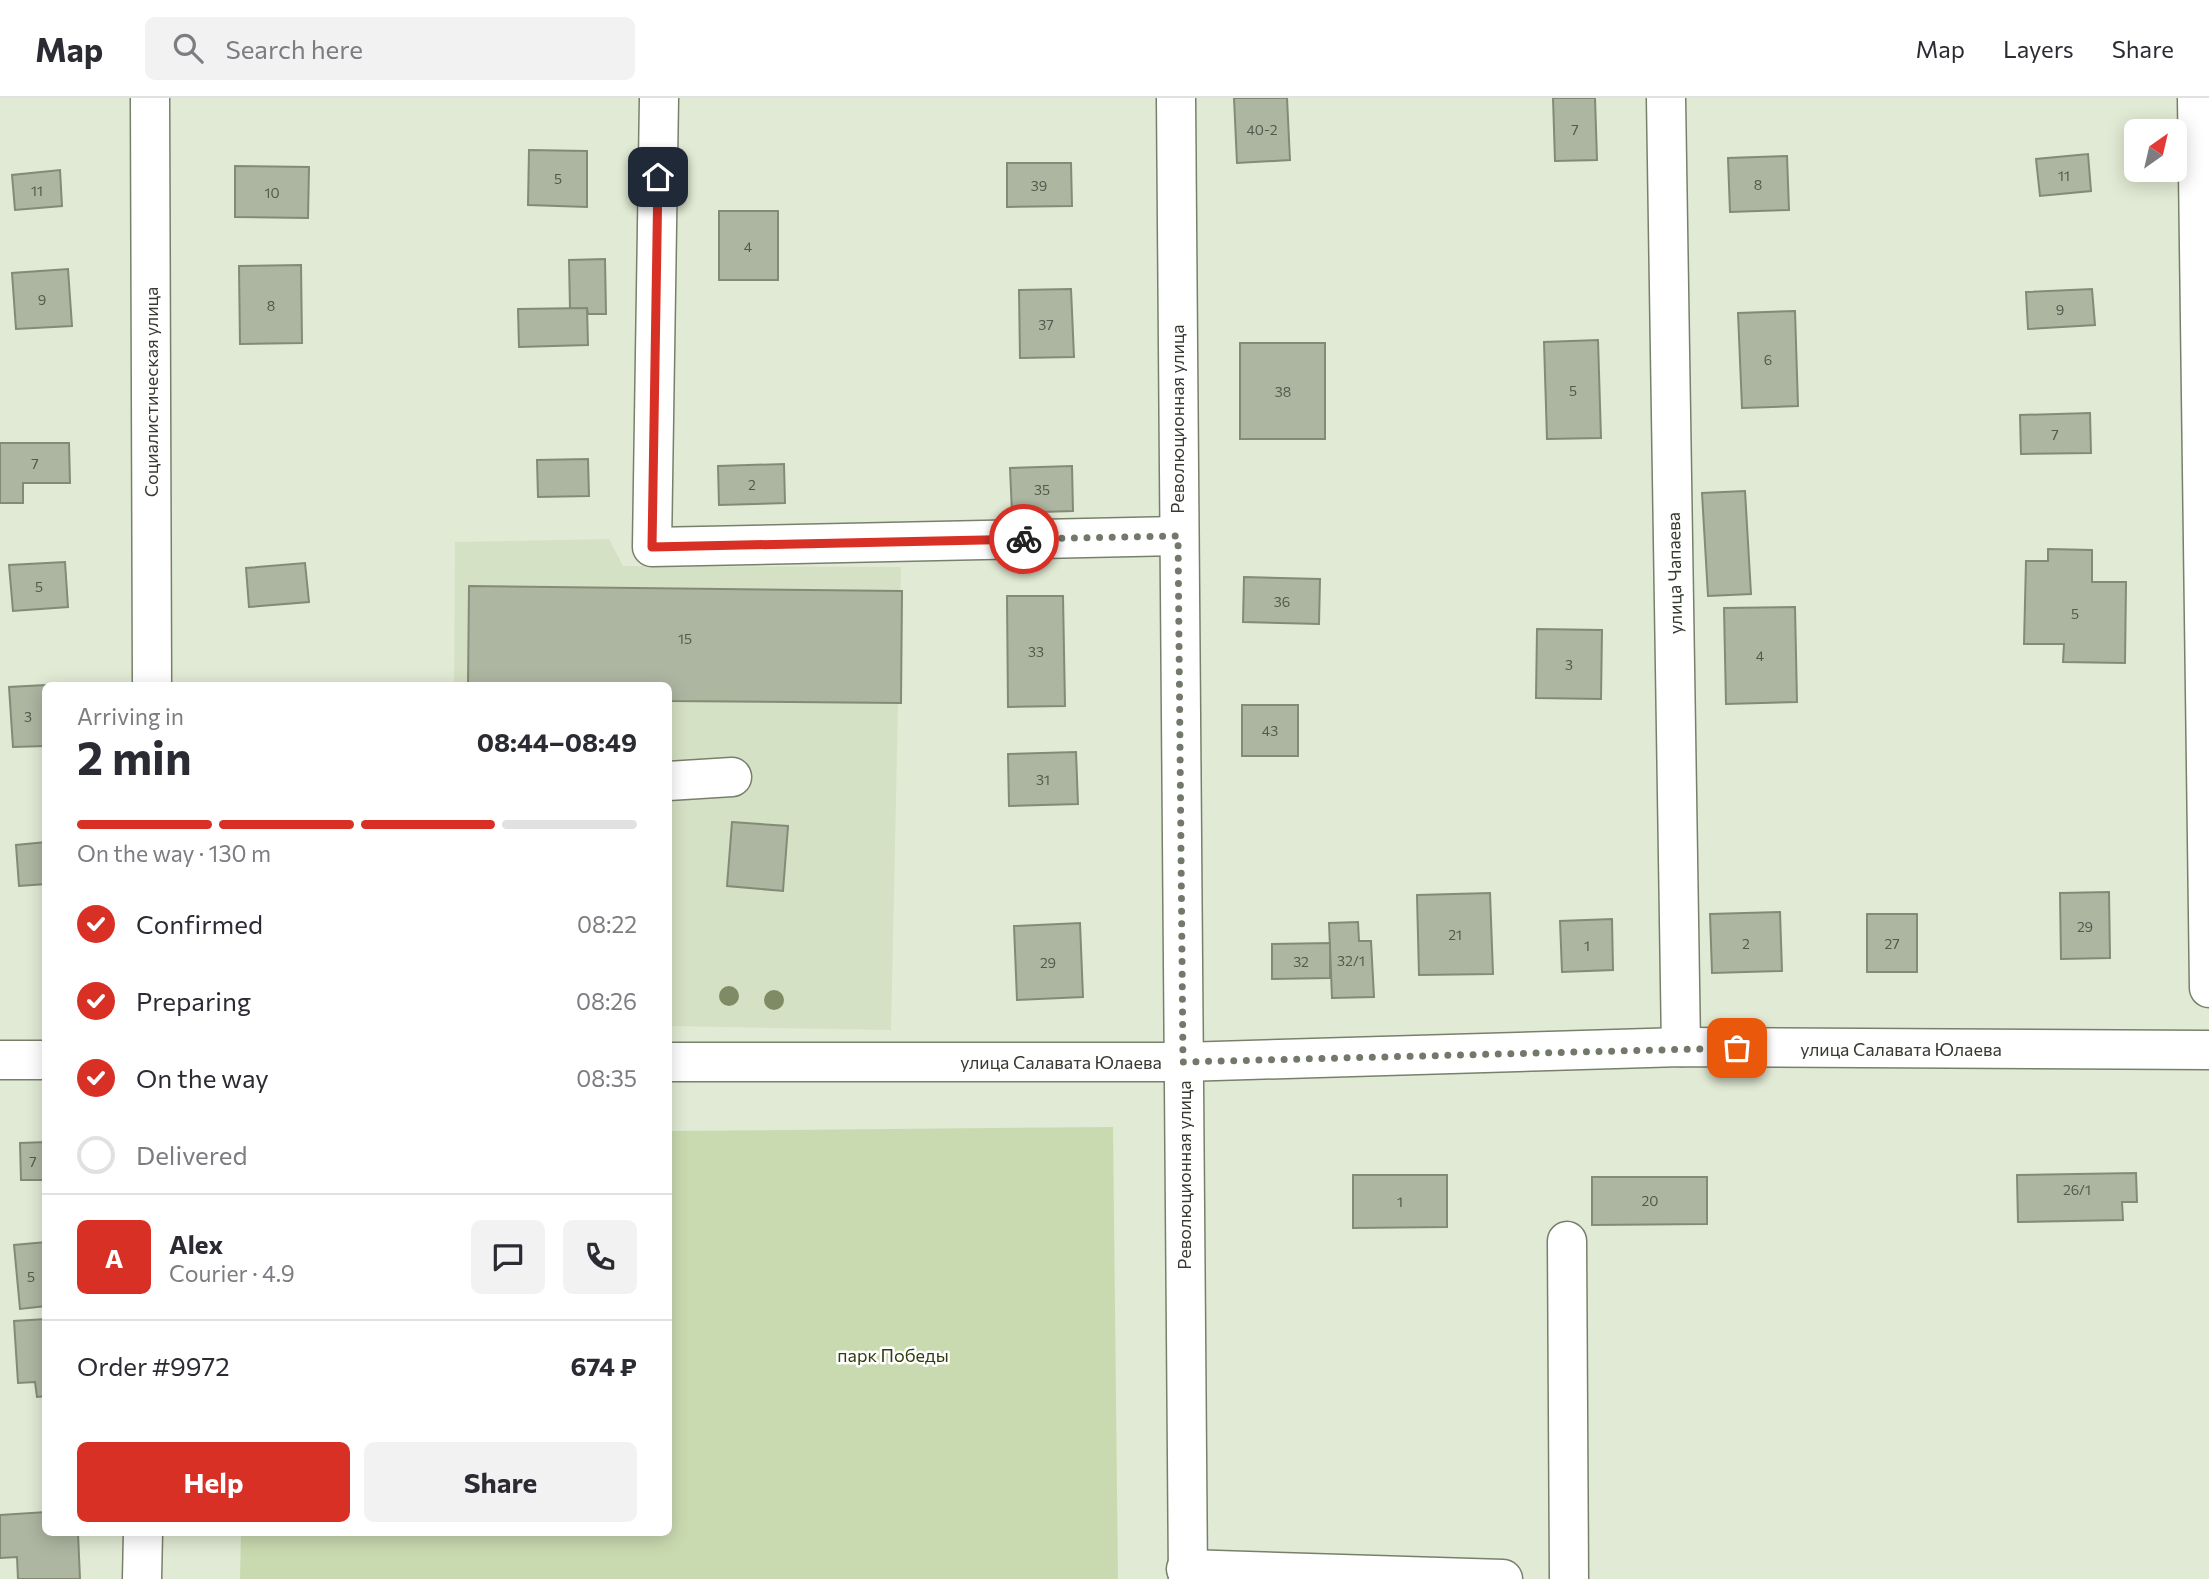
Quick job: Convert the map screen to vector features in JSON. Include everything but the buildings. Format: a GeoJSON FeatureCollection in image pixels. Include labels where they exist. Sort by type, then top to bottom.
{"type":"FeatureCollection","features":[{"type":"Feature","properties":{"kind":"street","name":"Социалистическая улица"},"geometry":{"type":"LineString","coordinates":[[150,98],[152,682]]}},
{"type":"Feature","properties":{"kind":"street"},"geometry":{"type":"LineString","coordinates":[[659,98],[652,547],[1178,536]]}},
{"type":"Feature","properties":{"kind":"street","name":"Революционная улица"},"geometry":{"type":"LineString","coordinates":[[1176,98],[1187,1574]]}},
{"type":"Feature","properties":{"kind":"street","name":"улица Чапаева"},"geometry":{"type":"LineString","coordinates":[[1666,98],[1681,1047]]}},
{"type":"Feature","properties":{"kind":"street"},"geometry":{"type":"LineString","coordinates":[[2197,98],[2209,988]]}},
{"type":"Feature","properties":{"kind":"street"},"geometry":{"type":"LineString","coordinates":[[672,781],[732,777]]}},
{"type":"Feature","properties":{"kind":"street","name":"улица Салавата Юлаева"},"geometry":{"type":"LineString","coordinates":[[672,1062],[1183,1062],[1681,1047],[2209,1050]]}},
{"type":"Feature","properties":{"kind":"street"},"geometry":{"type":"LineString","coordinates":[[0,1060],[42,1060]]}},
{"type":"Feature","properties":{"kind":"street"},"geometry":{"type":"LineString","coordinates":[[1567,1241],[1569,1579]]}},
{"type":"Feature","properties":{"kind":"street"},"geometry":{"type":"LineString","coordinates":[[142,1579],[143,1536]]}},
{"type":"Feature","properties":{"kind":"street"},"geometry":{"type":"LineString","coordinates":[[1187,1574],[1503,1579]]}},
{"type":"Feature","properties":{"kind":"shaded area"},"geometry":{"type":"Polygon","coordinates":[[[609,539],[623,566],[901,567],[891,1030],[672,1026],[672,682],[454,682],[455,542],[609,539]]]}},
{"type":"Feature","properties":{"kind":"green space","name":"парк Победы"},"geometry":{"type":"Polygon","coordinates":[[[1113,1127],[1118,1579],[240,1579],[241,1536],[672,1536],[672,1131],[1113,1127]]]}},
{"type":"Feature","properties":{"kind":"way so far"},"geometry":{"type":"LineString","coordinates":[[1024,539],[1178,536],[1183,1062],[1681,1047],[1737,1048]]}},
{"type":"Feature","properties":{"kind":"route"},"geometry":{"type":"LineString","coordinates":[[658,177],[652,547],[1024,539]]}}]}
